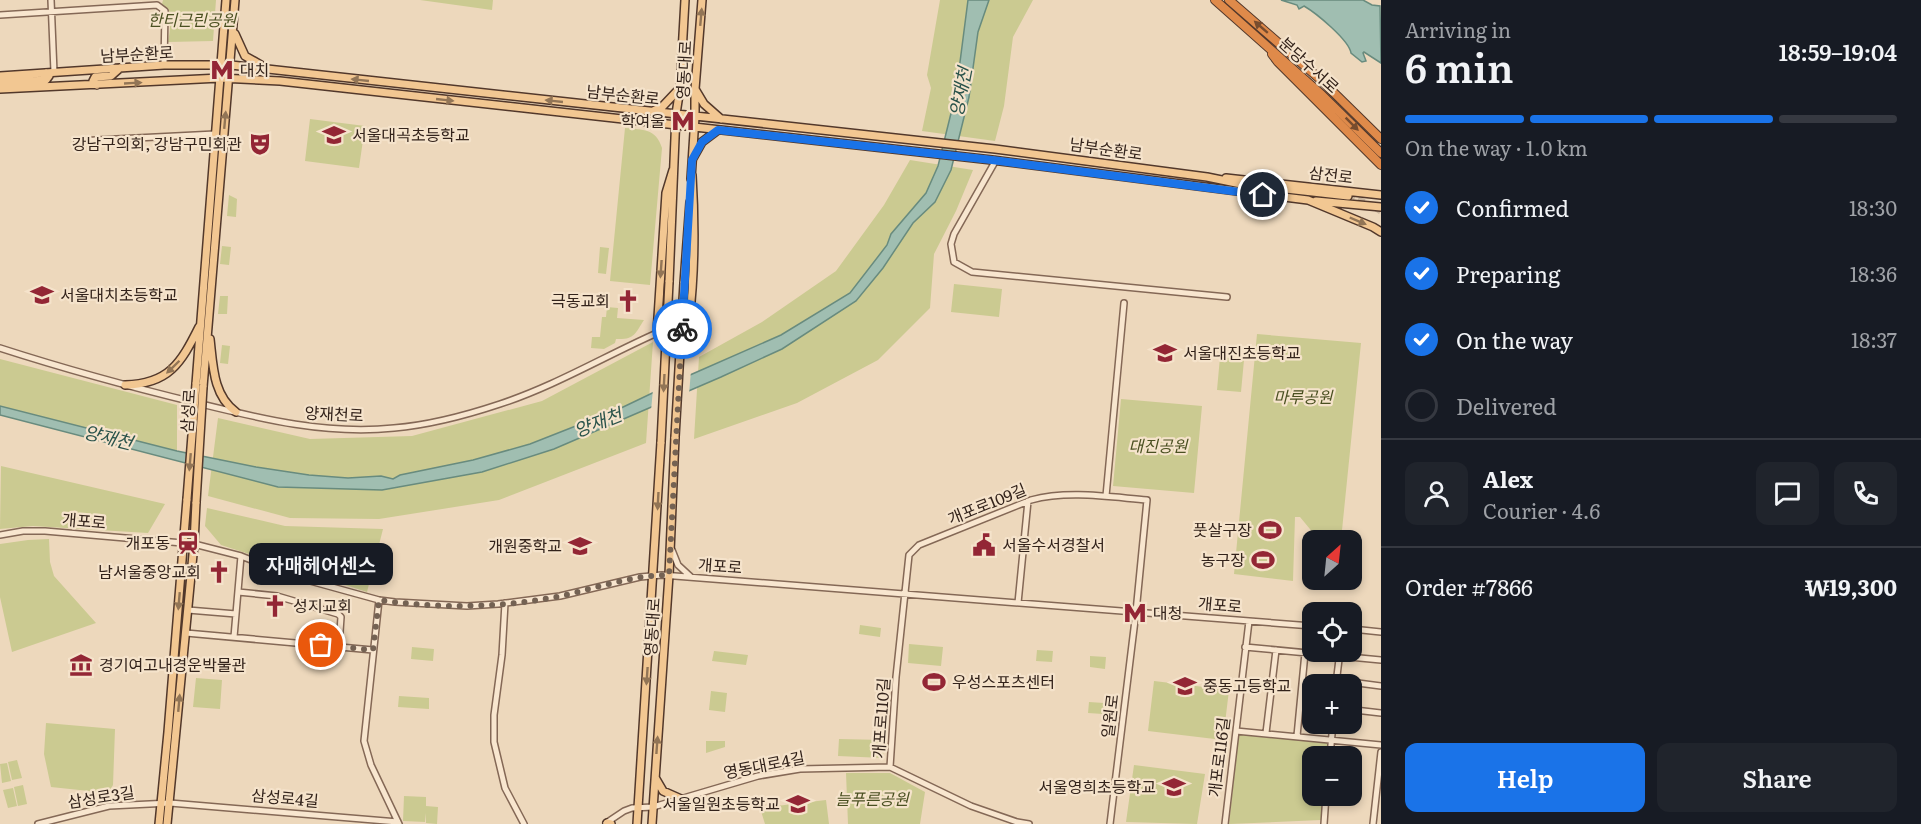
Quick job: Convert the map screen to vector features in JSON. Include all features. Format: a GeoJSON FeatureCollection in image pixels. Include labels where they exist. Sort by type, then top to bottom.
{"type":"FeatureCollection","features":[{"type":"Feature","properties":{"kind":"highway","name":"분당수서로"},"geometry":{"type":"LineString","coordinates":[[1215,0],[1337,109],[1381,153]]}},
{"type":"Feature","properties":{"kind":"highway","name":"분당수서로"},"geometry":{"type":"LineString","coordinates":[[1229,0],[1321,80],[1381,139]]}},
{"type":"Feature","properties":{"kind":"highway"},"geometry":{"type":"LineString","coordinates":[[1264,42],[1278,62],[1381,165]]}},
{"type":"Feature","properties":{"kind":"main road","name":"삼성로"},"geometry":{"type":"LineString","coordinates":[[167,824],[194,544],[200,386],[215,134],[226,0]]}},
{"type":"Feature","properties":{"kind":"main road","name":"삼성로"},"geometry":{"type":"LineString","coordinates":[[204,322],[231,64],[235,0]]}},
{"type":"Feature","properties":{"kind":"main road","name":"영동대로"},"geometry":{"type":"LineString","coordinates":[[652,824],[646,808],[654,576],[676,114],[680,88],[685,0]]}},
{"type":"Feature","properties":{"kind":"main road","name":"영동대로"},"geometry":{"type":"LineString","coordinates":[[637,824],[646,808],[655,777],[692,176],[694,88],[702,0]]}},
{"type":"Feature","properties":{"kind":"main road"},"geometry":{"type":"LineString","coordinates":[[234,15],[237,40],[245,56],[269,69]]}},
{"type":"Feature","properties":{"kind":"main road","name":"남부순환로"},"geometry":{"type":"LineString","coordinates":[[0,75],[164,65],[231,64],[995,149],[1207,177],[1240,184],[1348,196]]}},
{"type":"Feature","properties":{"kind":"main road"},"geometry":{"type":"LineString","coordinates":[[97,85],[93,81],[95,77],[111,76],[120,68]]}},
{"type":"Feature","properties":{"kind":"main road"},"geometry":{"type":"LineString","coordinates":[[0,83],[46,80],[50,73]]}},
{"type":"Feature","properties":{"kind":"main road","name":"남부순환로"},"geometry":{"type":"LineString","coordinates":[[0,89],[220,78],[280,81],[994,160],[1308,200],[1381,232]]}},
{"type":"Feature","properties":{"kind":"main road"},"geometry":{"type":"LineString","coordinates":[[650,111],[662,107],[680,88]]}},
{"type":"Feature","properties":{"kind":"main road"},"geometry":{"type":"LineString","coordinates":[[694,88],[704,104],[723,120]]}},
{"type":"Feature","properties":{"kind":"main road"},"geometry":{"type":"LineString","coordinates":[[692,160],[702,142],[718,130]]}},
{"type":"Feature","properties":{"kind":"main road"},"geometry":{"type":"LineString","coordinates":[[673,170],[666,193],[657,333],[689,320],[694,278],[695,229],[692,176]]}},
{"type":"Feature","properties":{"kind":"main road","name":"삼전로"},"geometry":{"type":"LineString","coordinates":[[1207,177],[1243,178],[1381,195]]}},
{"type":"Feature","properties":{"kind":"main road","name":"삼전로"},"geometry":{"type":"LineString","coordinates":[[1308,200],[1381,207]]}},
{"type":"Feature","properties":{"kind":"main road"},"geometry":{"type":"LineString","coordinates":[[125,385],[140,385],[172,370],[204,322]]}},
{"type":"Feature","properties":{"kind":"main road"},"geometry":{"type":"LineString","coordinates":[[204,322],[219,391],[227,405],[236,412]]}},
{"type":"Feature","properties":{"kind":"main road","name":"삼성로"},"geometry":{"type":"LineString","coordinates":[[159,824],[187,499],[200,386]]}},
{"type":"Feature","properties":{"kind":"main road"},"geometry":{"type":"LineString","coordinates":[[655,777],[663,791],[681,799]]}},
{"type":"Feature","properties":{"kind":"street"},"geometry":{"type":"LineString","coordinates":[[50,73],[51,0]]}},
{"type":"Feature","properties":{"kind":"street"},"geometry":{"type":"LineString","coordinates":[[0,15],[157,5],[165,11],[164,65]]}},
{"type":"Feature","properties":{"kind":"street"},"geometry":{"type":"LineString","coordinates":[[77,141],[215,134]]}},
{"type":"Feature","properties":{"kind":"street"},"geometry":{"type":"LineString","coordinates":[[994,160],[954,234],[951,244],[954,262],[972,272],[1227,297]]}},
{"type":"Feature","properties":{"kind":"street"},"geometry":{"type":"LineString","coordinates":[[1106,496],[1124,303]]}},
{"type":"Feature","properties":{"kind":"street","name":"양재천로"},"geometry":{"type":"LineString","coordinates":[[0,348],[125,385],[303,427],[373,429],[416,425],[487,408],[526,395],[657,333]]}},
{"type":"Feature","properties":{"kind":"street","name":"개포로109길"},"geometry":{"type":"LineString","coordinates":[[905,594],[909,555],[919,546],[1048,495],[1106,496],[1147,500],[1136,612]]}},
{"type":"Feature","properties":{"kind":"street"},"geometry":{"type":"LineString","coordinates":[[1018,603],[1029,501]]}},
{"type":"Feature","properties":{"kind":"street","name":"개포로"},"geometry":{"type":"LineString","coordinates":[[0,535],[23,531],[45,531],[194,544],[241,556],[292,576],[379,600],[467,606],[505,603],[560,596],[640,577],[669,575],[1302,625]]}},
{"type":"Feature","properties":{"kind":"street"},"geometry":{"type":"LineString","coordinates":[[670,546],[675,561],[692,577]]}},
{"type":"Feature","properties":{"kind":"street"},"geometry":{"type":"LineString","coordinates":[[234,637],[241,556]]}},
{"type":"Feature","properties":{"kind":"street"},"geometry":{"type":"LineString","coordinates":[[238,592],[277,596],[338,614],[341,617],[339,646]]}},
{"type":"Feature","properties":{"kind":"street","name":"개포로110길"},"geometry":{"type":"LineString","coordinates":[[905,594],[890,767],[971,806],[1029,824]]}},
{"type":"Feature","properties":{"kind":"street"},"geometry":{"type":"LineString","coordinates":[[379,600],[365,747],[398,823]]}},
{"type":"Feature","properties":{"kind":"street"},"geometry":{"type":"LineString","coordinates":[[505,603],[494,715],[494,742],[500,775],[524,824]]}},
{"type":"Feature","properties":{"kind":"street"},"geometry":{"type":"LineString","coordinates":[[188,610],[236,614]]}},
{"type":"Feature","properties":{"kind":"street","name":"일원로"},"geometry":{"type":"LineString","coordinates":[[1110,824],[1136,612]]}},
{"type":"Feature","properties":{"kind":"street","name":"개포로116길"},"geometry":{"type":"LineString","coordinates":[[1224,824],[1249,621]]}},
{"type":"Feature","properties":{"kind":"street"},"geometry":{"type":"LineString","coordinates":[[1362,630],[1381,632]]}},
{"type":"Feature","properties":{"kind":"street"},"geometry":{"type":"LineString","coordinates":[[186,633],[373,650]]}},
{"type":"Feature","properties":{"kind":"street"},"geometry":{"type":"LineString","coordinates":[[1245,647],[1302,653]]}},
{"type":"Feature","properties":{"kind":"street"},"geometry":{"type":"LineString","coordinates":[[1266,733],[1275,650]]}},
{"type":"Feature","properties":{"kind":"street"},"geometry":{"type":"LineString","coordinates":[[1362,657],[1381,660]]}},
{"type":"Feature","properties":{"kind":"street"},"geometry":{"type":"LineString","coordinates":[[1297,736],[1304,662]]}},
{"type":"Feature","properties":{"kind":"street"},"geometry":{"type":"LineString","coordinates":[[1362,684],[1381,686]]}},
{"type":"Feature","properties":{"kind":"street"},"geometry":{"type":"LineString","coordinates":[[1362,711],[1381,713]]}},
{"type":"Feature","properties":{"kind":"street"},"geometry":{"type":"LineString","coordinates":[[1236,730],[1381,745]]}},
{"type":"Feature","properties":{"kind":"street"},"geometry":{"type":"LineString","coordinates":[[1331,746],[1332,734]]}},
{"type":"Feature","properties":{"kind":"street"},"geometry":{"type":"LineString","coordinates":[[1373,824],[1379,794],[1381,752]]}},
{"type":"Feature","properties":{"kind":"street","name":"영동대로4길"},"geometry":{"type":"LineString","coordinates":[[608,824],[624,811],[681,799],[758,776],[800,769],[890,767]]}},
{"type":"Feature","properties":{"kind":"street","name":"삼성로3길"},"geometry":{"type":"LineString","coordinates":[[38,824],[109,806],[170,803]]}},
{"type":"Feature","properties":{"kind":"street","name":"삼성로4길"},"geometry":{"type":"LineString","coordinates":[[170,803],[398,823]]}},
{"type":"Feature","properties":{"kind":"street"},"geometry":{"type":"LineString","coordinates":[[1324,824],[1325,806]]}},
{"type":"Feature","properties":{"kind":"green space","name":"한티근린공원"},"geometry":{"type":"Polygon","coordinates":[[[163,0],[216,0],[213,41],[168,42],[170,22],[168,13],[162,4],[163,0]]]}},
{"type":"Feature","properties":{"kind":"green space"},"geometry":{"type":"Polygon","coordinates":[[[420,0],[493,0],[492,10],[420,0]]]}},
{"type":"Feature","properties":{"kind":"green space"},"geometry":{"type":"Polygon","coordinates":[[[940,0],[1033,0],[1013,37],[1004,106],[995,141],[922,131],[931,88],[927,75],[940,0]]]}},
{"type":"Feature","properties":{"kind":"green space"},"geometry":{"type":"Polygon","coordinates":[[[310,119],[365,126],[359,168],[305,161],[310,119]]]}},
{"type":"Feature","properties":{"kind":"green space"},"geometry":{"type":"Polygon","coordinates":[[[625,128],[652,133],[662,148],[650,285],[610,281],[625,128]]]}},
{"type":"Feature","properties":{"kind":"green space"},"geometry":{"type":"Polygon","coordinates":[[[910,160],[973,170],[956,211],[934,254],[930,308],[878,360],[797,403],[694,439],[699,357],[762,322],[836,271],[884,205],[910,160]]]}},
{"type":"Feature","properties":{"kind":"green space"},"geometry":{"type":"Polygon","coordinates":[[[229,195],[237,199],[236,217],[227,216],[229,195]]]}},
{"type":"Feature","properties":{"kind":"green space"},"geometry":{"type":"Polygon","coordinates":[[[222,246],[231,247],[229,265],[220,264],[222,246]]]}},
{"type":"Feature","properties":{"kind":"green space"},"geometry":{"type":"Polygon","coordinates":[[[600,247],[609,248],[606,274],[598,273],[600,247]]]}},
{"type":"Feature","properties":{"kind":"green space"},"geometry":{"type":"Polygon","coordinates":[[[954,284],[1002,289],[999,317],[951,312],[954,284]]]}},
{"type":"Feature","properties":{"kind":"green space"},"geometry":{"type":"Polygon","coordinates":[[[220,296],[228,296],[227,314],[218,314],[220,296]]]}},
{"type":"Feature","properties":{"kind":"green space"},"geometry":{"type":"Polygon","coordinates":[[[607,307],[618,308],[617,318],[644,320],[630,337],[616,339],[615,343],[604,349],[591,348],[592,337],[600,337],[602,317],[606,317],[607,307]]]}},
{"type":"Feature","properties":{"kind":"green space","name":"마루공원"},"geometry":{"type":"Polygon","coordinates":[[[1257,334],[1361,343],[1342,530],[1311,530],[1300,517],[1295,517],[1293,581],[1234,574],[1257,334]]]}},
{"type":"Feature","properties":{"kind":"green space"},"geometry":{"type":"Polygon","coordinates":[[[653,342],[646,443],[499,500],[379,519],[290,518],[208,496],[218,418],[310,439],[412,436],[542,401],[653,342]]]}},
{"type":"Feature","properties":{"kind":"green space"},"geometry":{"type":"Polygon","coordinates":[[[222,345],[230,346],[228,364],[220,363],[222,345]]]}},
{"type":"Feature","properties":{"kind":"green space"},"geometry":{"type":"Polygon","coordinates":[[[1220,357],[1244,360],[1241,392],[1217,390],[1220,357]]]}},
{"type":"Feature","properties":{"kind":"green space"},"geometry":{"type":"Polygon","coordinates":[[[0,359],[177,405],[177,451],[0,406],[0,359]]]}},
{"type":"Feature","properties":{"kind":"green space","name":"대진공원"},"geometry":{"type":"Polygon","coordinates":[[[1121,399],[1202,406],[1194,493],[1113,486],[1121,399]]]}},
{"type":"Feature","properties":{"kind":"green space"},"geometry":{"type":"Polygon","coordinates":[[[1,466],[165,504],[148,533],[33,526],[0,529],[1,466]]]}},
{"type":"Feature","properties":{"kind":"green space"},"geometry":{"type":"Polygon","coordinates":[[[207,508],[285,526],[383,529],[367,592],[221,545],[205,526],[207,508]]]}},
{"type":"Feature","properties":{"kind":"green space"},"geometry":{"type":"Polygon","coordinates":[[[49,539],[50,562],[54,576],[96,623],[12,652],[0,597],[0,544],[49,539]]]}},
{"type":"Feature","properties":{"kind":"green space"},"geometry":{"type":"Polygon","coordinates":[[[860,625],[881,628],[880,637],[859,634],[860,625]]]}},
{"type":"Feature","properties":{"kind":"green space"},"geometry":{"type":"Polygon","coordinates":[[[909,644],[943,647],[941,666],[908,663],[909,644]]]}},
{"type":"Feature","properties":{"kind":"green space"},"geometry":{"type":"Polygon","coordinates":[[[412,647],[434,649],[433,661],[411,659],[412,647]]]}},
{"type":"Feature","properties":{"kind":"green space"},"geometry":{"type":"Polygon","coordinates":[[[1037,650],[1053,651],[1052,662],[1036,661],[1037,650]]]}},
{"type":"Feature","properties":{"kind":"green space"},"geometry":{"type":"Polygon","coordinates":[[[714,651],[748,655],[746,665],[712,661],[714,651]]]}},
{"type":"Feature","properties":{"kind":"green space"},"geometry":{"type":"Polygon","coordinates":[[[1090,656],[1106,657],[1105,669],[1090,667],[1090,656]]]}},
{"type":"Feature","properties":{"kind":"green space"},"geometry":{"type":"Polygon","coordinates":[[[196,678],[222,680],[220,709],[193,707],[196,678]]]}},
{"type":"Feature","properties":{"kind":"green space"},"geometry":{"type":"Polygon","coordinates":[[[1154,681],[1229,690],[1223,740],[1148,731],[1154,681]]]}},
{"type":"Feature","properties":{"kind":"green space"},"geometry":{"type":"Polygon","coordinates":[[[711,691],[727,693],[725,712],[709,710],[711,691]]]}},
{"type":"Feature","properties":{"kind":"green space"},"geometry":{"type":"Polygon","coordinates":[[[399,696],[429,698],[429,709],[398,707],[399,696]]]}},
{"type":"Feature","properties":{"kind":"green space"},"geometry":{"type":"Polygon","coordinates":[[[1089,702],[1104,703],[1103,714],[1088,713],[1089,702]]]}},
{"type":"Feature","properties":{"kind":"green space"},"geometry":{"type":"Polygon","coordinates":[[[46,723],[115,729],[113,785],[108,793],[51,787],[44,754],[46,723]]]}},
{"type":"Feature","properties":{"kind":"green space"},"geometry":{"type":"Polygon","coordinates":[[[1239,733],[1329,741],[1328,746],[1302,746],[1302,806],[1322,806],[1321,820],[1229,824],[1239,733]]]}},
{"type":"Feature","properties":{"kind":"green space"},"geometry":{"type":"Polygon","coordinates":[[[839,739],[884,740],[883,758],[838,756],[839,739]]]}},
{"type":"Feature","properties":{"kind":"green space"},"geometry":{"type":"Polygon","coordinates":[[[706,741],[725,741],[725,747],[706,753],[706,741]]]}},
{"type":"Feature","properties":{"kind":"green space"},"geometry":{"type":"Polygon","coordinates":[[[17,760],[22,778],[12,780],[8,762],[17,760]]]}},
{"type":"Feature","properties":{"kind":"green space"},"geometry":{"type":"Polygon","coordinates":[[[7,763],[11,781],[2,783],[0,764],[7,763]]]}},
{"type":"Feature","properties":{"kind":"green space"},"geometry":{"type":"Polygon","coordinates":[[[1134,765],[1205,774],[1197,824],[1126,822],[1134,765]]]}},
{"type":"Feature","properties":{"kind":"green space","name":"늘푸른공원"},"geometry":{"type":"Polygon","coordinates":[[[846,773],[890,773],[925,792],[920,824],[848,824],[846,773]]]}},
{"type":"Feature","properties":{"kind":"green space"},"geometry":{"type":"Polygon","coordinates":[[[23,785],[27,804],[18,806],[14,787],[23,785]]]}},
{"type":"Feature","properties":{"kind":"green space"},"geometry":{"type":"Polygon","coordinates":[[[13,788],[17,806],[8,808],[3,790],[13,788]]]}},
{"type":"Feature","properties":{"kind":"green space"},"geometry":{"type":"Polygon","coordinates":[[[404,796],[426,797],[426,806],[438,807],[437,824],[426,823],[426,813],[425,822],[403,821],[404,796]]]}},
{"type":"Feature","properties":{"kind":"green space"},"geometry":{"type":"Polygon","coordinates":[[[826,800],[829,824],[765,824],[760,808],[826,800]]]}},
{"type":"Feature","properties":{"kind":"water","name":"양재천"},"geometry":{"type":"Polygon","coordinates":[[[968,0],[989,0],[978,32],[969,97],[951,170],[935,202],[913,223],[883,268],[856,301],[782,349],[554,449],[482,472],[382,490],[278,487],[0,415],[0,406],[177,451],[256,467],[309,475],[348,478],[381,476],[393,479],[400,475],[473,460],[530,444],[619,409],[781,335],[850,293],[887,245],[891,234],[926,193],[938,166],[956,93],[968,0]]]}},
{"type":"Feature","properties":{"kind":"water"},"geometry":{"type":"Polygon","coordinates":[[[1281,0],[1363,0],[1380,6],[1381,63],[1364,52],[1366,61],[1362,62],[1351,53],[1338,34],[1316,14],[1304,6],[1299,9],[1297,5],[1281,0]]]}},
{"type":"Feature","properties":{"kind":"pier"},"geometry":{"type":"Polygon","coordinates":[[[691,371],[689,394],[651,411],[653,389],[691,371]]]}},
{"type":"Feature","properties":{"kind":"tunnel"},"geometry":{"type":"LineString","coordinates":[[1348,196],[1381,211]]}},
{"type":"Feature","properties":{"kind":"way so far"},"geometry":{"type":"LineString","coordinates":[[321,645],[373,650],[379,600],[467,606],[498,604],[560,596],[640,577],[669,575],[682,329]]}},
{"type":"Feature","properties":{"kind":"place","name":"대치"},"geometry":{"type":"Point","coordinates":[222,70]}},
{"type":"Feature","properties":{"kind":"place","name":"학여울"},"geometry":{"type":"Point","coordinates":[683,121]}},
{"type":"Feature","properties":{"kind":"place","name":"서울대곡초등학교"},"geometry":{"type":"Point","coordinates":[334,135]}},
{"type":"Feature","properties":{"kind":"place","name":"강남구의회, 강남구민회관"},"geometry":{"type":"Point","coordinates":[260,144]}},
{"type":"Feature","properties":{"kind":"place","name":"서울대치초등학교"},"geometry":{"type":"Point","coordinates":[42,295]}},
{"type":"Feature","properties":{"kind":"place","name":"극동교회"},"geometry":{"type":"Point","coordinates":[628,301]}},
{"type":"Feature","properties":{"kind":"place","name":"서울대진초등학교"},"geometry":{"type":"Point","coordinates":[1165,353]}},
{"type":"Feature","properties":{"kind":"place","name":"풋살구장"},"geometry":{"type":"Point","coordinates":[1270,530]}},
{"type":"Feature","properties":{"kind":"place","name":"개포동"},"geometry":{"type":"Point","coordinates":[188,543]}},
{"type":"Feature","properties":{"kind":"place","name":"서울수서경찰서"},"geometry":{"type":"Point","coordinates":[984,545]}},
{"type":"Feature","properties":{"kind":"place","name":"개원중학교"},"geometry":{"type":"Point","coordinates":[580,546]}},
{"type":"Feature","properties":{"kind":"place","name":"농구장"},"geometry":{"type":"Point","coordinates":[1263,560]}},
{"type":"Feature","properties":{"kind":"place","name":"남서울중앙교회"},"geometry":{"type":"Point","coordinates":[219,572]}},
{"type":"Feature","properties":{"kind":"place","name":"성지교회"},"geometry":{"type":"Point","coordinates":[275,606]}},
{"type":"Feature","properties":{"kind":"place","name":"대청"},"geometry":{"type":"Point","coordinates":[1135,613]}},
{"type":"Feature","properties":{"kind":"place","name":"자매헤어센스"},"geometry":{"type":"Point","coordinates":[321,645]}},
{"type":"Feature","properties":{"kind":"place","name":"경기여고내경운박물관"},"geometry":{"type":"Point","coordinates":[81,665]}},
{"type":"Feature","properties":{"kind":"place","name":"우성스포츠센터"},"geometry":{"type":"Point","coordinates":[934,682]}},
{"type":"Feature","properties":{"kind":"place","name":"중동고등학교"},"geometry":{"type":"Point","coordinates":[1185,686]}},
{"type":"Feature","properties":{"kind":"place","name":"서울영희초등학교"},"geometry":{"type":"Point","coordinates":[1174,787]}},
{"type":"Feature","properties":{"kind":"place","name":"서울일원초등학교"},"geometry":{"type":"Point","coordinates":[798,804]}},
{"type":"Feature","properties":{"kind":"route"},"geometry":{"type":"LineString","coordinates":[[682,329],[692,160],[702,142],[718,130],[992,160],[1263,195]]}}]}
